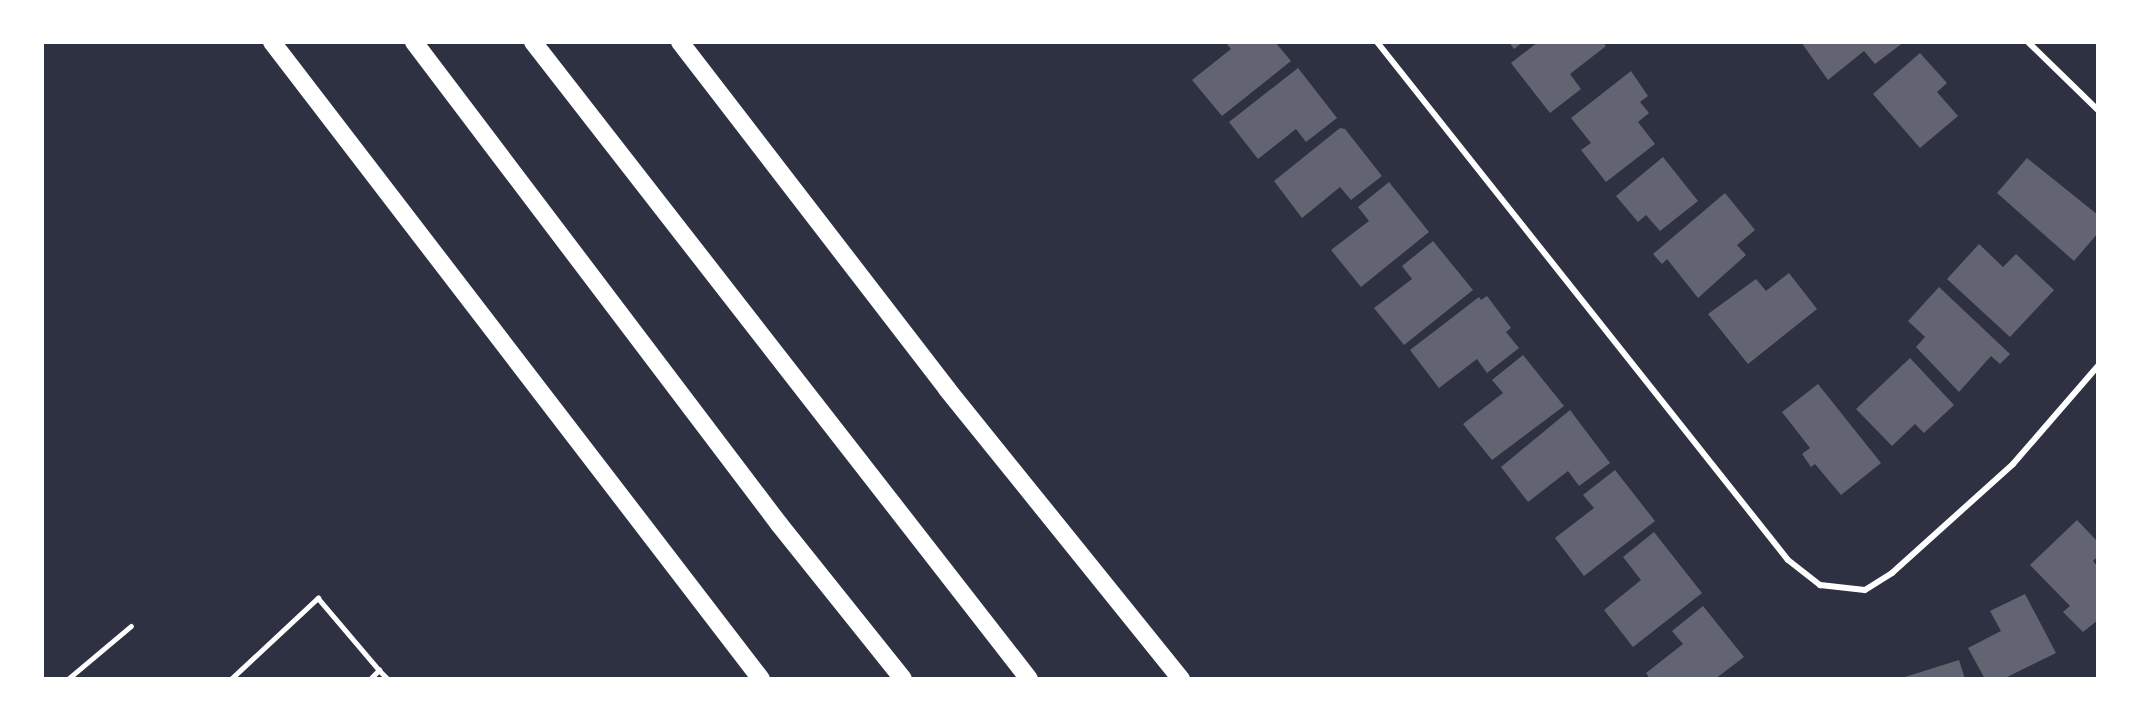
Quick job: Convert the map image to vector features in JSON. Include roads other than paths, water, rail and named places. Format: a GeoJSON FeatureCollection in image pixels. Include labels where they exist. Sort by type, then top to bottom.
{"type":"FeatureCollection","features":[{"type":"Feature","properties":{"kind":"highway"},"geometry":{"type":"LineString","coordinates":[[263,42],[335,120]]}},
{"type":"Feature","properties":{"kind":"highway"},"geometry":{"type":"LineString","coordinates":[[272,42],[335,120],[761,679]]}},
{"type":"Feature","properties":{"kind":"highway"},"geometry":{"type":"LineString","coordinates":[[414,42],[779,524],[903,679]]}},
{"type":"Feature","properties":{"kind":"highway"},"geometry":{"type":"LineString","coordinates":[[533,42],[1029,679]]}},
{"type":"Feature","properties":{"kind":"highway"},"geometry":{"type":"LineString","coordinates":[[680,42],[947,389],[1181,679]]}},
{"type":"Feature","properties":{"kind":"street"},"geometry":{"type":"LineString","coordinates":[[1377,42],[1788,560],[1820,585],[1865,590],[1892,573],[2013,464],[2098,366]]}},
{"type":"Feature","properties":{"kind":"street"},"geometry":{"type":"LineString","coordinates":[[2028,42],[2098,110]]}},
{"type":"Feature","properties":{"kind":"lane"},"geometry":{"type":"LineString","coordinates":[[231,679],[318,598],[388,679]]}},
{"type":"Feature","properties":{"kind":"lane"},"geometry":{"type":"LineString","coordinates":[[68,679],[131,626]]}},
{"type":"Feature","properties":{"kind":"lane"},"geometry":{"type":"LineString","coordinates":[[370,679],[379,670]]}}]}
